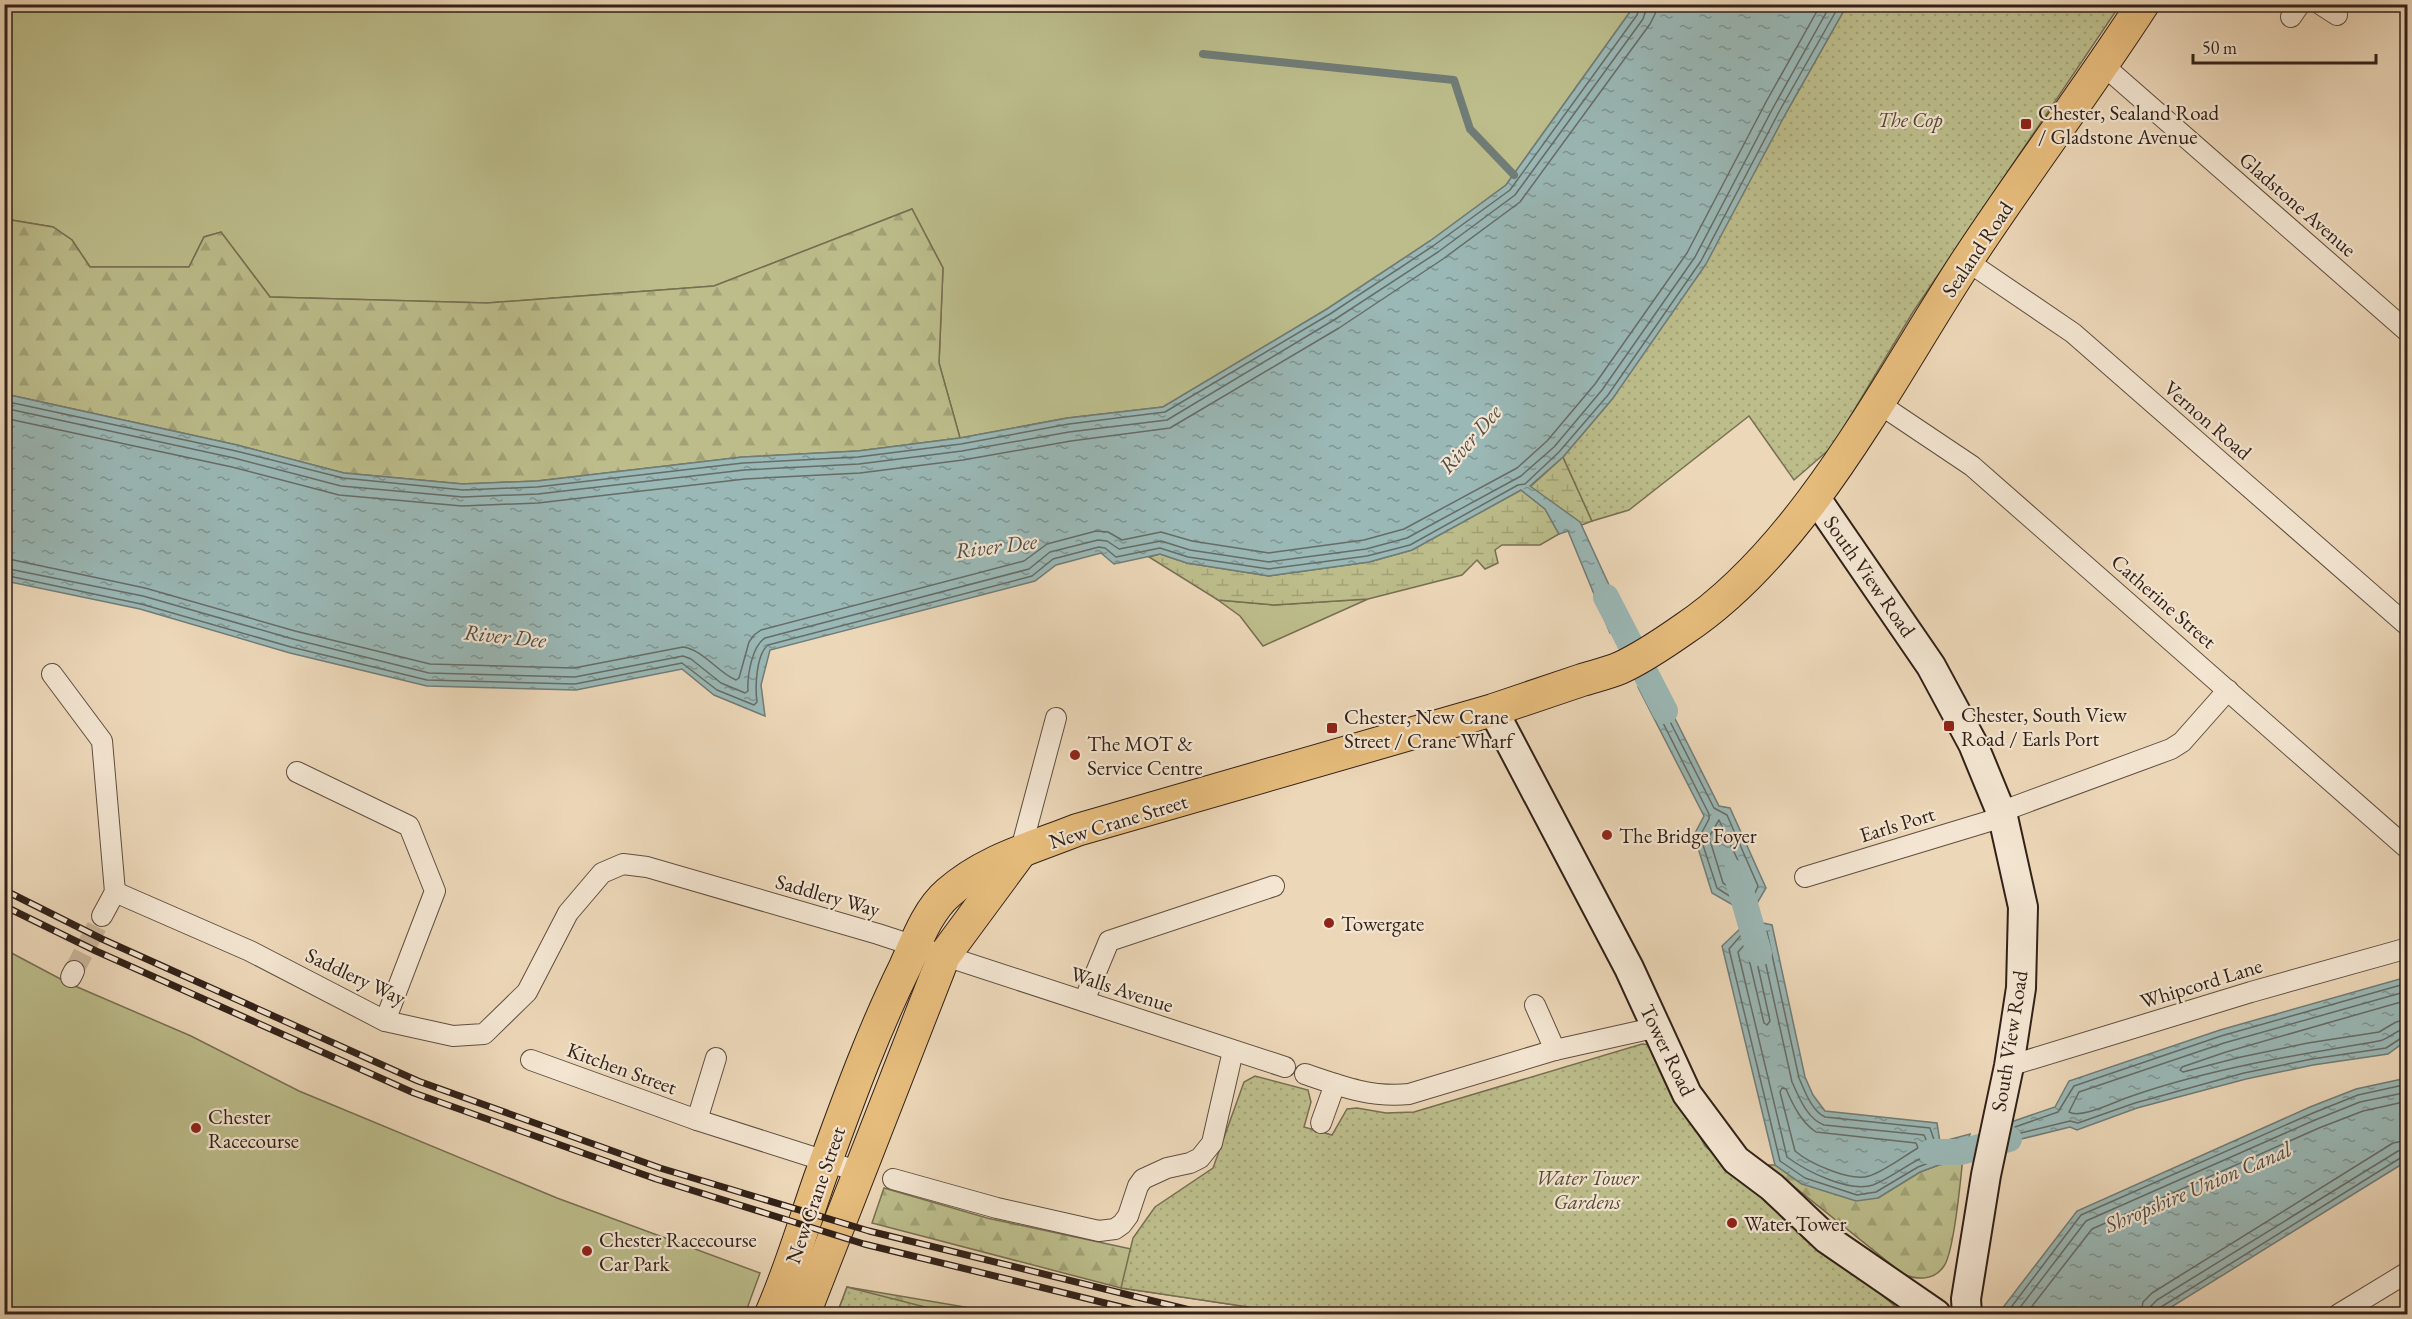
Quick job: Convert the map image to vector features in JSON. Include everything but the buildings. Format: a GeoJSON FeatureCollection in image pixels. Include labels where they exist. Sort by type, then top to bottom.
{"type":"FeatureCollection","features":[{"type":"Feature","properties":{"kind":"main road","name":"Sealand Road"},"geometry":{"type":"LineString","coordinates":[[1815,496],[1878,403],[1967,261],[2143,4]]}},
{"type":"Feature","properties":{"kind":"main road","name":"New Crane Street"},"geometry":{"type":"LineString","coordinates":[[771,1314],[788,1276],[826,1161],[881,1017],[928,921],[946,895],[973,873],[1002,857],[1020,853],[1077,830],[1493,710],[1620,668],[1685,628],[1739,584],[1786,534],[1815,496]]}},
{"type":"Feature","properties":{"kind":"main road","name":"New Crane Street"},"geometry":{"type":"LineString","coordinates":[[804,1314],[944,956],[1020,853]]}},
{"type":"Feature","properties":{"kind":"street"},"geometry":{"type":"LineString","coordinates":[[2320,4],[2337,15]]}},
{"type":"Feature","properties":{"kind":"street","name":"Gladstone Avenue"},"geometry":{"type":"LineString","coordinates":[[2103,65],[2408,332]]}},
{"type":"Feature","properties":{"kind":"street","name":"Vernon Road"},"geometry":{"type":"LineString","coordinates":[[1967,261],[2073,333],[2408,626]]}},
{"type":"Feature","properties":{"kind":"street","name":"Catherine Street"},"geometry":{"type":"LineString","coordinates":[[1878,403],[1972,466],[2408,849]]}},
{"type":"Feature","properties":{"kind":"street","name":"South View Road"},"geometry":{"type":"LineString","coordinates":[[1815,496],[1931,666],[1973,744],[2002,814],[2023,907],[2021,988],[2009,1066],[1986,1175],[1966,1299],[1967,1314]]}},
{"type":"Feature","properties":{"kind":"street"},"geometry":{"type":"LineString","coordinates":[[52,674],[102,741],[115,892],[102,916]]}},
{"type":"Feature","properties":{"kind":"street","name":"Earls Port"},"geometry":{"type":"LineString","coordinates":[[1805,877],[2002,814],[2171,749],[2182,742],[2228,690]]}},
{"type":"Feature","properties":{"kind":"street","name":"Tower Road"},"geometry":{"type":"LineString","coordinates":[[1493,710],[1629,968],[1687,1094],[1736,1160],[1772,1187],[1827,1239],[1936,1314]]}},
{"type":"Feature","properties":{"kind":"street"},"geometry":{"type":"LineString","coordinates":[[1020,853],[1056,718]]}},
{"type":"Feature","properties":{"kind":"street"},"geometry":{"type":"LineString","coordinates":[[297,772],[409,826],[435,891],[385,1021]]}},
{"type":"Feature","properties":{"kind":"street","name":"Saddlery Way"},"geometry":{"type":"LineString","coordinates":[[115,892],[249,951],[385,1021],[453,1036],[484,1034],[527,992],[568,913],[602,873],[623,864],[647,867],[944,956]]}},
{"type":"Feature","properties":{"kind":"street"},"geometry":{"type":"LineString","coordinates":[[1084,1001],[1109,941],[1274,886]]}},
{"type":"Feature","properties":{"kind":"street","name":"Whipcord Lane"},"geometry":{"type":"LineString","coordinates":[[2009,1066],[2251,992],[2408,948]]}},
{"type":"Feature","properties":{"kind":"street","name":"Walls Avenue"},"geometry":{"type":"LineString","coordinates":[[944,956],[1285,1067]]}},
{"type":"Feature","properties":{"kind":"street"},"geometry":{"type":"LineString","coordinates":[[1535,1005],[1555,1050]]}},
{"type":"Feature","properties":{"kind":"street"},"geometry":{"type":"LineString","coordinates":[[1305,1074],[1358,1092],[1388,1097],[1409,1094],[1555,1050],[1658,1027]]}},
{"type":"Feature","properties":{"kind":"street"},"geometry":{"type":"LineString","coordinates":[[893,1179],[997,1208],[1099,1231],[1115,1229],[1128,1216],[1138,1186],[1143,1179],[1167,1168],[1190,1163],[1200,1158],[1212,1143],[1233,1051]]}},
{"type":"Feature","properties":{"kind":"street","name":"Kitchen Street"},"geometry":{"type":"LineString","coordinates":[[697,1120],[716,1058]]}},
{"type":"Feature","properties":{"kind":"street","name":"Kitchen Street"},"geometry":{"type":"LineString","coordinates":[[531,1060],[697,1120],[860,1172]]}},
{"type":"Feature","properties":{"kind":"street"},"geometry":{"type":"LineString","coordinates":[[1322,1123],[1335,1084]]}},
{"type":"Feature","properties":{"kind":"street"},"geometry":{"type":"LineString","coordinates":[[2339,1314],[2408,1272]]}},
{"type":"Feature","properties":{"kind":"green space"},"geometry":{"type":"Polygon","coordinates":[[[4,5],[1635,5],[1506,185],[1430,241],[1327,309],[1163,407],[1067,418],[960,438],[939,363],[943,268],[912,209],[714,286],[487,303],[270,297],[221,232],[204,237],[189,267],[90,267],[72,240],[53,227],[5,219],[4,5]]]}},
{"type":"Feature","properties":{"kind":"green space","name":"The Cop"},"geometry":{"type":"Polygon","coordinates":[[[1847,5],[2120,5],[1913,312],[1832,447],[1794,480],[1749,416],[1629,510],[1592,521],[1563,457],[1613,398],[1786,113],[1847,5]]]}},
{"type":"Feature","properties":{"kind":"green space"},"geometry":{"type":"Polygon","coordinates":[[[912,209],[943,268],[939,363],[960,438],[858,451],[743,457],[537,481],[463,484],[344,473],[237,445],[5,394],[5,219],[53,227],[72,240],[90,267],[189,267],[204,237],[221,232],[270,297],[487,303],[714,286],[912,209]]]}},
{"type":"Feature","properties":{"kind":"green space"},"geometry":{"type":"Polygon","coordinates":[[[1563,457],[1592,521],[1582,525],[1530,487],[1563,457]]]}},
{"type":"Feature","properties":{"kind":"green space"},"geometry":{"type":"Polygon","coordinates":[[[1521,490],[1545,509],[1559,534],[1540,545],[1502,545],[1495,550],[1498,563],[1485,569],[1477,560],[1462,575],[1368,599],[1274,605],[1218,600],[1149,557],[1160,554],[1187,563],[1269,576],[1369,562],[1412,550],[1521,490]]]}},
{"type":"Feature","properties":{"kind":"green space"},"geometry":{"type":"Polygon","coordinates":[[[1368,599],[1263,646],[1240,616],[1218,600],[1274,605],[1368,599]]]}},
{"type":"Feature","properties":{"kind":"green space","name":"Chester Racecourse"},"geometry":{"type":"Polygon","coordinates":[[[4,949],[68,983],[191,1036],[299,1091],[557,1198],[760,1273],[745,1314],[5,1314],[4,949]]]}},
{"type":"Feature","properties":{"kind":"green space","name":"Water Tower Gardens"},"geometry":{"type":"Polygon","coordinates":[[[1642,1044],[1651,1045],[1705,1146],[1732,1170],[1759,1189],[1904,1314],[1295,1314],[1121,1288],[1133,1238],[1155,1207],[1213,1168],[1244,1082],[1255,1076],[1308,1090],[1311,1102],[1304,1127],[1332,1135],[1347,1109],[1357,1108],[1386,1113],[1414,1112],[1642,1044]]]}},
{"type":"Feature","properties":{"kind":"green space"},"geometry":{"type":"Polygon","coordinates":[[[1963,1156],[1957,1214],[1948,1258],[1940,1271],[1925,1278],[1903,1274],[1767,1165],[1775,1165],[1802,1184],[1878,1198],[1920,1172],[1963,1156]]]}},
{"type":"Feature","properties":{"kind":"green space"},"geometry":{"type":"Polygon","coordinates":[[[884,1188],[987,1218],[1131,1249],[1295,1314],[1121,1288],[872,1223],[884,1188]]]}},
{"type":"Feature","properties":{"kind":"green space"},"geometry":{"type":"Polygon","coordinates":[[[847,1287],[1007,1314],[850,1314],[838,1311],[847,1287]]]}},
{"type":"Feature","properties":{"kind":"green space"},"geometry":{"type":"Polygon","coordinates":[[[847,1287],[952,1314],[837,1314],[847,1287]]]}},
{"type":"Feature","properties":{"kind":"water","name":"River Dee"},"geometry":{"type":"Polygon","coordinates":[[[1635,5],[1847,5],[1786,113],[1706,264],[1613,398],[1563,457],[1530,486],[1580,522],[1627,624],[1610,633],[1568,531],[1559,534],[1545,509],[1521,490],[1412,550],[1369,562],[1269,576],[1187,563],[1160,554],[1114,564],[1101,553],[1056,565],[1035,581],[770,650],[761,685],[765,716],[714,695],[682,669],[576,690],[427,686],[290,653],[140,609],[5,581],[5,394],[237,445],[344,473],[463,484],[537,481],[743,457],[858,451],[960,438],[1068,418],[1163,407],[1327,309],[1430,241],[1506,185],[1635,5]]]}},
{"type":"Feature","properties":{"kind":"water"},"geometry":{"type":"Polygon","coordinates":[[[1654,677],[1719,806],[1730,808],[1766,888],[1756,905],[1738,908],[1712,893],[1694,835],[1704,816],[1638,687],[1654,677]]]}},
{"type":"Feature","properties":{"kind":"water"},"geometry":{"type":"Polygon","coordinates":[[[1760,917],[1763,923],[1772,925],[1805,1077],[1813,1095],[1825,1111],[1937,1123],[1940,1142],[1970,1134],[1963,1156],[1920,1172],[1878,1198],[1856,1201],[1802,1184],[1775,1165],[1722,946],[1743,926],[1742,921],[1760,917]]]}},
{"type":"Feature","properties":{"kind":"water"},"geometry":{"type":"Polygon","coordinates":[[[2407,977],[2407,1040],[2388,1054],[2313,1065],[2246,1079],[2137,1108],[2077,1130],[2070,1127],[2005,1143],[2008,1123],[2055,1107],[2069,1081],[2220,1030],[2407,977]]]}},
{"type":"Feature","properties":{"kind":"water","name":"Shropshire Union Canal"},"geometry":{"type":"Polygon","coordinates":[[[2407,1078],[2407,1161],[2160,1314],[1998,1314],[2077,1211],[2310,1107],[2356,1089],[2407,1078]]]}},
{"type":"Feature","properties":{"kind":"waterway"},"geometry":{"type":"LineString","coordinates":[[1203,54],[1454,80],[1470,129],[1514,175]]}},
{"type":"Feature","properties":{"kind":"waterway"},"geometry":{"type":"LineString","coordinates":[[1606,597],[1665,711]]}},
{"type":"Feature","properties":{"kind":"waterway"},"geometry":{"type":"LineString","coordinates":[[1736,873],[1759,953]]}},
{"type":"Feature","properties":{"kind":"waterway"},"geometry":{"type":"LineString","coordinates":[[1931,1152],[1961,1152],[2009,1139]]}},
{"type":"Feature","properties":{"kind":"tunnel"},"geometry":{"type":"LineString","coordinates":[[74,971],[102,916]]}},
{"type":"Feature","properties":{"kind":"railway"},"geometry":{"type":"LineString","coordinates":[[4,890],[102,939],[418,1081],[660,1168],[869,1231],[1206,1314]]}},
{"type":"Feature","properties":{"kind":"railway"},"geometry":{"type":"LineString","coordinates":[[4,906],[96,951],[414,1093],[656,1179],[864,1244],[1150,1314]]}},
{"type":"Feature","properties":{"kind":"place","name":"Chester, Sealand Road / Gladstone Avenue"},"geometry":{"type":"Point","coordinates":[2026,124]}},
{"type":"Feature","properties":{"kind":"place","name":"Chester, South View Road / Earls Port"},"geometry":{"type":"Point","coordinates":[1949,726]}},
{"type":"Feature","properties":{"kind":"place","name":"Chester, New Crane Street / Crane Wharf"},"geometry":{"type":"Point","coordinates":[1332,728]}},
{"type":"Feature","properties":{"kind":"place","name":"The MOT & Service Centre"},"geometry":{"type":"Point","coordinates":[1075,755]}},
{"type":"Feature","properties":{"kind":"place","name":"The Bridge Foyer"},"geometry":{"type":"Point","coordinates":[1607,835]}},
{"type":"Feature","properties":{"kind":"place","name":"Towergate"},"geometry":{"type":"Point","coordinates":[1329,923]}},
{"type":"Feature","properties":{"kind":"place","name":"Chester Racecourse"},"geometry":{"type":"Point","coordinates":[196,1128]}},
{"type":"Feature","properties":{"kind":"place","name":"Water Tower"},"geometry":{"type":"Point","coordinates":[1732,1223]}},
{"type":"Feature","properties":{"kind":"place","name":"Chester Racecourse Car Park"},"geometry":{"type":"Point","coordinates":[587,1251]}}]}
